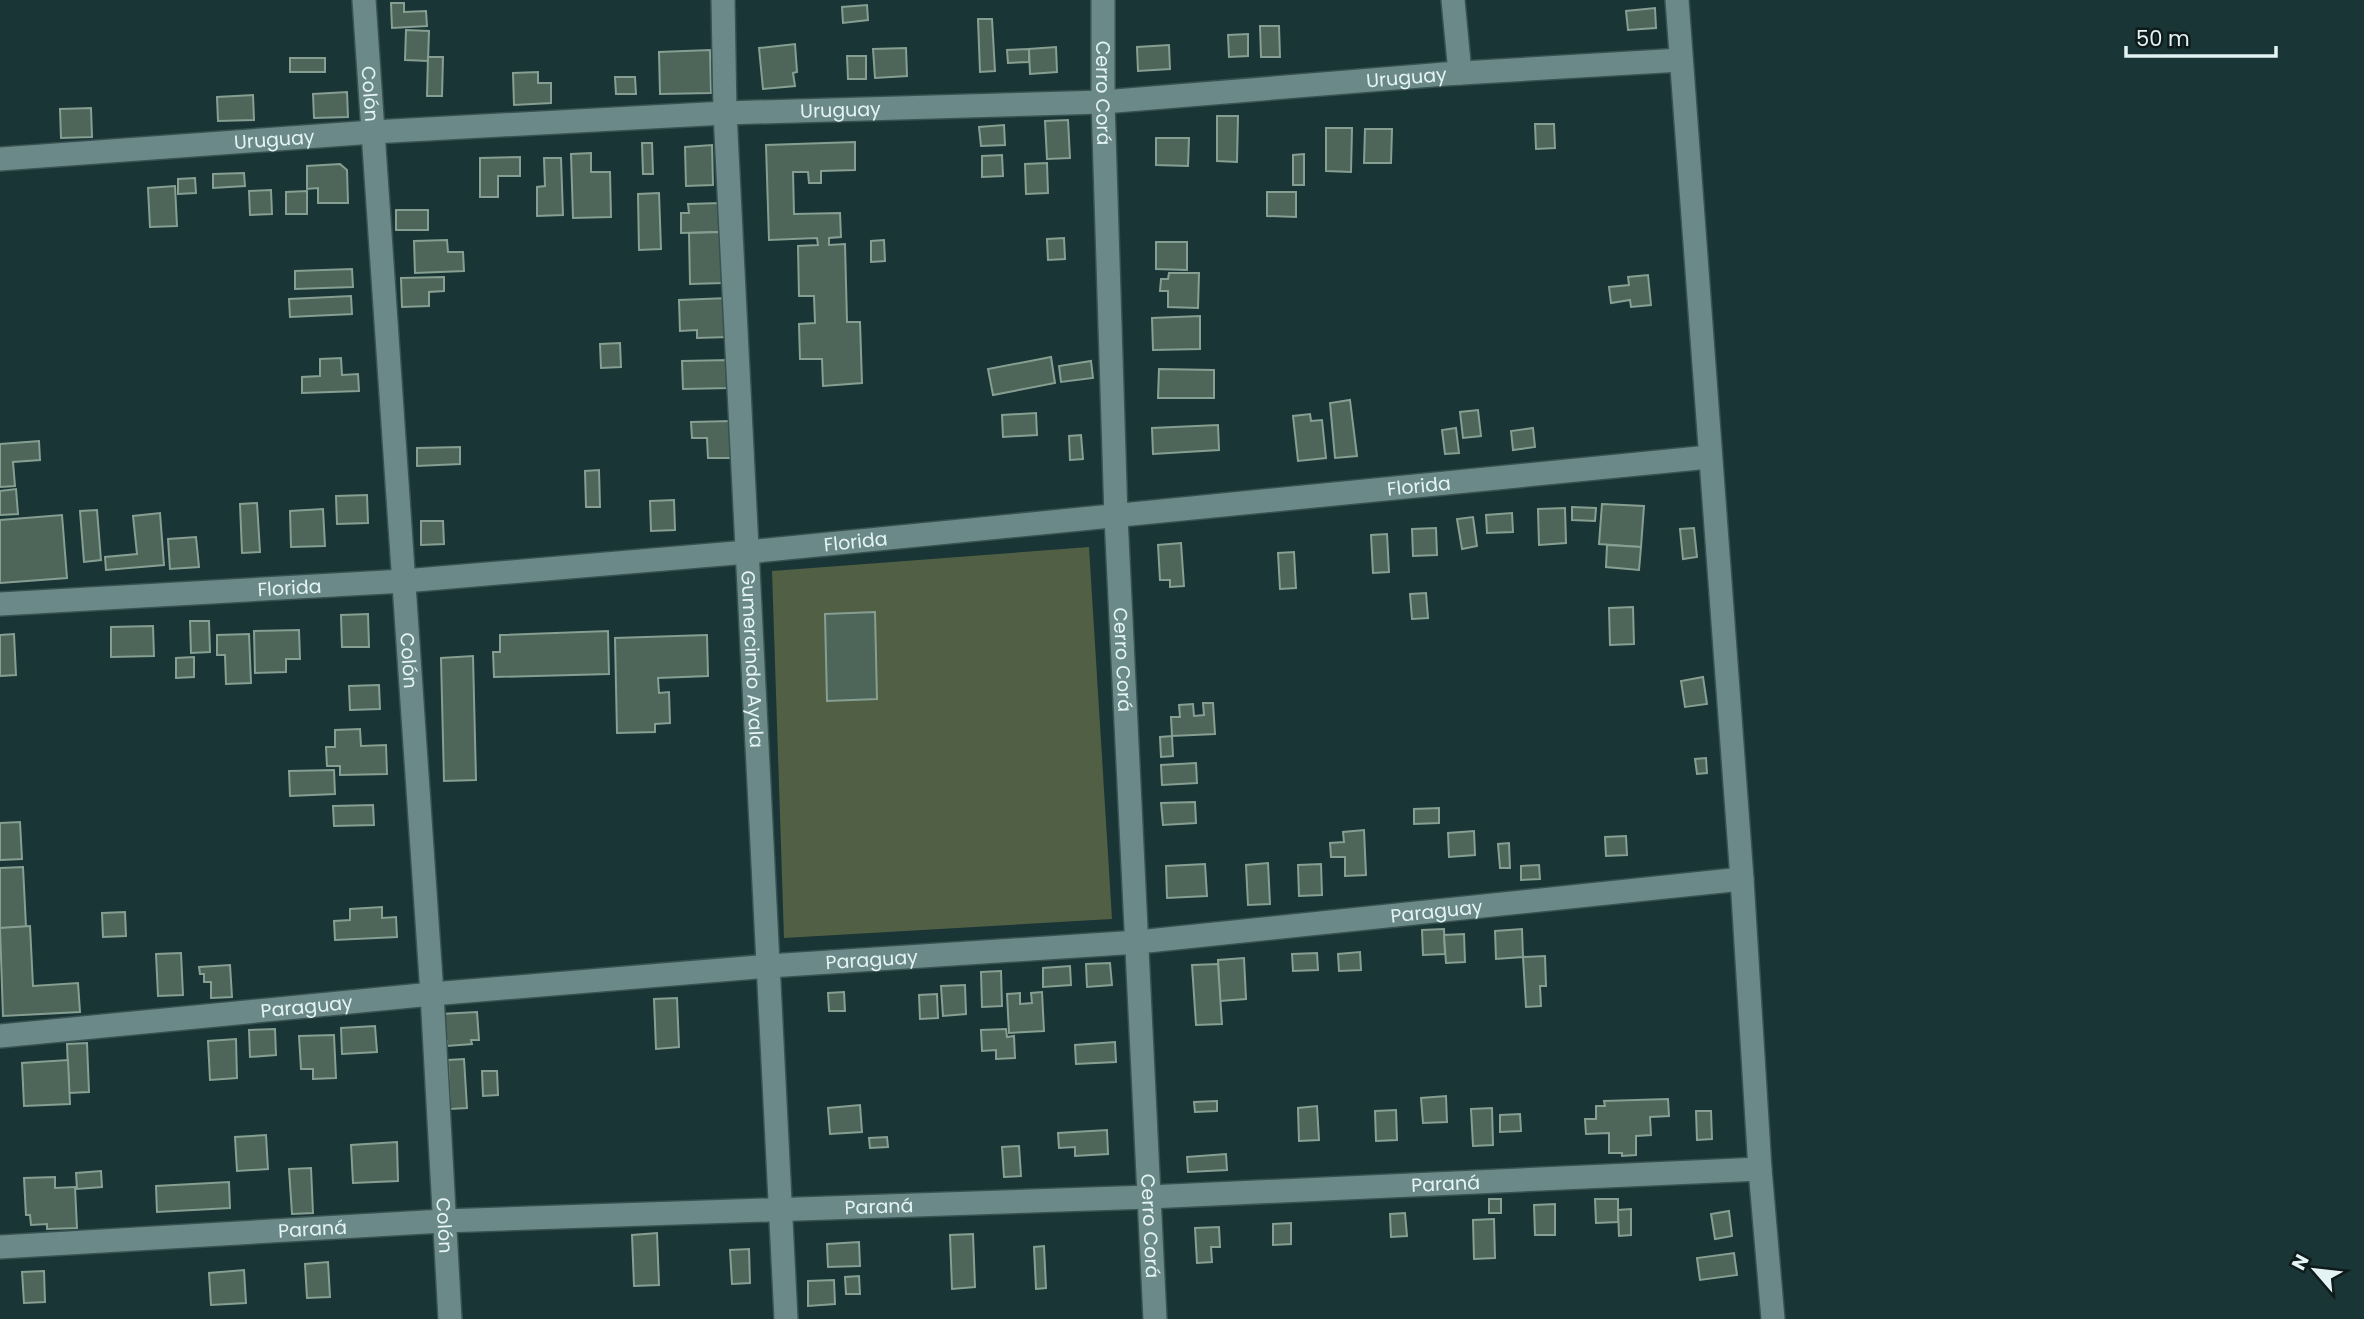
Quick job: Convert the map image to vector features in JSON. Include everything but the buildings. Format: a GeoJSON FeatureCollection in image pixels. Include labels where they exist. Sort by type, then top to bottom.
{"type":"FeatureCollection","features":[{"type":"Feature","properties":{"kind":"street","name":"Colón"},"geometry":{"type":"LineString","coordinates":[[364,0],[432,994],[450,1319]]}},
{"type":"Feature","properties":{"kind":"street","name":"Gumercindo Ayala"},"geometry":{"type":"LineString","coordinates":[[723,0],[724,113],[786,1319]]}},
{"type":"Feature","properties":{"kind":"street","name":"Cerro Corá"},"geometry":{"type":"LineString","coordinates":[[1103,0],[1103,102],[1116,517],[1155,1319]]}},
{"type":"Feature","properties":{"kind":"street"},"geometry":{"type":"LineString","coordinates":[[1453,0],[1460,73]]}},
{"type":"Feature","properties":{"kind":"street"},"geometry":{"type":"LineString","coordinates":[[1676,0],[1773,1319]]}},
{"type":"Feature","properties":{"kind":"street","name":"Uruguay"},"geometry":{"type":"LineString","coordinates":[[0,159],[373,132],[724,113],[1103,102],[1460,73],[1681,60]]}},
{"type":"Feature","properties":{"kind":"street","name":"Florida"},"geometry":{"type":"LineString","coordinates":[[0,604],[404,581],[747,552],[1709,457]]}},
{"type":"Feature","properties":{"kind":"street","name":"Paraguay"},"geometry":{"type":"LineString","coordinates":[[0,1036],[432,994],[769,966],[1138,942],[1742,879]]}},
{"type":"Feature","properties":{"kind":"street","name":"Paraná"},"geometry":{"type":"LineString","coordinates":[[0,1247],[443,1221],[1149,1197],[1760,1169]]}},
{"type":"Feature","properties":{"kind":"green space"},"geometry":{"type":"Polygon","coordinates":[[[1089,547],[1112,919],[784,938],[772,571],[1089,547]]]}}]}
